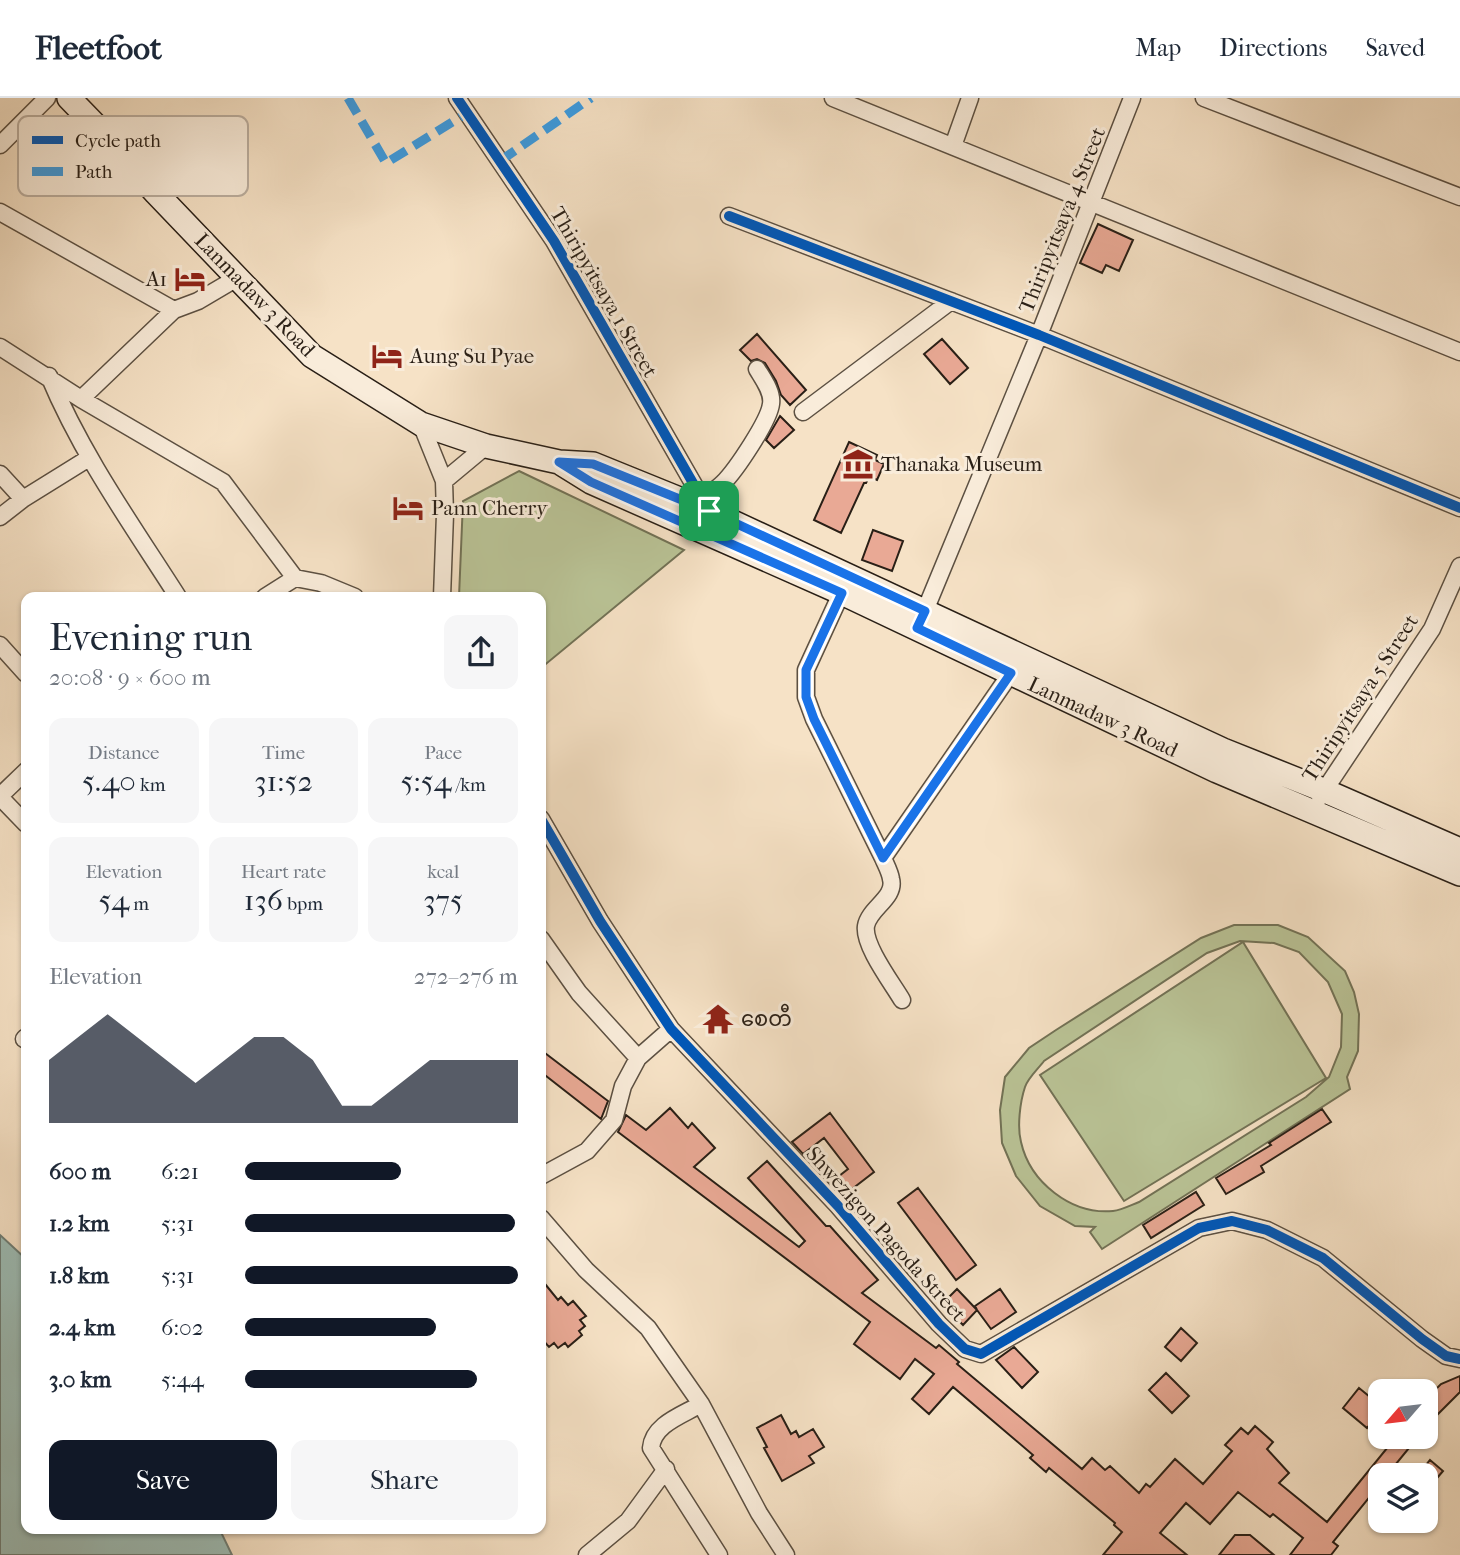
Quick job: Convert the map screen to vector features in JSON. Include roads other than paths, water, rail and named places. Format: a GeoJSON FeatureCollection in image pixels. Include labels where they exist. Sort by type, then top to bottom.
{"type":"FeatureCollection","features":[{"type":"Feature","properties":{"kind":"main road","name":"Lanmadaw 3 Road"},"geometry":{"type":"LineString","coordinates":[[69,98],[86,116]]}},
{"type":"Feature","properties":{"kind":"main road","name":"Lanmadaw 3 Road"},"geometry":{"type":"LineString","coordinates":[[160,196],[312,356],[421,425],[486,446],[559,462],[593,464],[705,506],[845,584]]}},
{"type":"Feature","properties":{"kind":"main road","name":"Lanmadaw 3 Road"},"geometry":{"type":"LineString","coordinates":[[559,462],[591,482],[845,584],[1223,750],[1460,850]]}},
{"type":"Feature","properties":{"kind":"main road","name":"Lanmadaw 3 Road"},"geometry":{"type":"LineString","coordinates":[[921,619],[1011,673],[1205,765],[1460,874]]}},
{"type":"Feature","properties":{"kind":"street"},"geometry":{"type":"LineString","coordinates":[[29,116],[47,98]]}},
{"type":"Feature","properties":{"kind":"street","name":"Thiripyitsaya 1 Street"},"geometry":{"type":"LineString","coordinates":[[457,98],[554,241],[705,506]]}},
{"type":"Feature","properties":{"kind":"street"},"geometry":{"type":"LineString","coordinates":[[833,98],[1460,352]]}},
{"type":"Feature","properties":{"kind":"street"},"geometry":{"type":"LineString","coordinates":[[953,146],[970,98]]}},
{"type":"Feature","properties":{"kind":"street","name":"Thiripyitsaya 4 Street"},"geometry":{"type":"LineString","coordinates":[[921,619],[1039,335],[1132,98]]}},
{"type":"Feature","properties":{"kind":"street"},"geometry":{"type":"LineString","coordinates":[[1204,98],[1460,197]]}},
{"type":"Feature","properties":{"kind":"street"},"geometry":{"type":"LineString","coordinates":[[0,145],[18,127]]}},
{"type":"Feature","properties":{"kind":"street"},"geometry":{"type":"LineString","coordinates":[[0,212],[174,310]]}},
{"type":"Feature","properties":{"kind":"street"},"geometry":{"type":"LineString","coordinates":[[729,216],[1039,335],[1460,508]]}},
{"type":"Feature","properties":{"kind":"street"},"geometry":{"type":"LineString","coordinates":[[81,398],[174,310],[198,301],[237,278]]}},
{"type":"Feature","properties":{"kind":"street"},"geometry":{"type":"LineString","coordinates":[[803,412],[951,301]]}},
{"type":"Feature","properties":{"kind":"street"},"geometry":{"type":"LineString","coordinates":[[0,347],[223,482],[295,578],[321,583],[343,592]]}},
{"type":"Feature","properties":{"kind":"street"},"geometry":{"type":"LineString","coordinates":[[705,506],[733,471],[771,406],[769,390],[757,369]]}},
{"type":"Feature","properties":{"kind":"street"},"geometry":{"type":"LineString","coordinates":[[49,376],[67,419],[89,458],[175,592]]}},
{"type":"Feature","properties":{"kind":"street"},"geometry":{"type":"LineString","coordinates":[[421,425],[444,481],[442,592]]}},
{"type":"Feature","properties":{"kind":"street"},"geometry":{"type":"LineString","coordinates":[[444,481],[486,446]]}},
{"type":"Feature","properties":{"kind":"street"},"geometry":{"type":"LineString","coordinates":[[0,517],[23,499],[89,458]]}},
{"type":"Feature","properties":{"kind":"street"},"geometry":{"type":"LineString","coordinates":[[0,474],[23,499]]}},
{"type":"Feature","properties":{"kind":"street","name":"Thiripyitsaya 5 Street"},"geometry":{"type":"LineString","coordinates":[[1312,813],[1323,790],[1432,629],[1460,566]]}},
{"type":"Feature","properties":{"kind":"street"},"geometry":{"type":"LineString","coordinates":[[273,592],[295,578]]}},
{"type":"Feature","properties":{"kind":"street"},"geometry":{"type":"LineString","coordinates":[[845,584],[806,670],[806,697],[892,881],[891,891],[872,912],[866,926],[867,937],[902,1000]]}},
{"type":"Feature","properties":{"kind":"street"},"geometry":{"type":"LineString","coordinates":[[0,645],[21,668]]}},
{"type":"Feature","properties":{"kind":"street"},"geometry":{"type":"LineString","coordinates":[[883,858],[1011,673]]}},
{"type":"Feature","properties":{"kind":"street"},"geometry":{"type":"LineString","coordinates":[[21,776],[0,797],[21,819]]}},
{"type":"Feature","properties":{"kind":"street","name":"Shwezigon Pagoda Street"},"geometry":{"type":"LineString","coordinates":[[546,828],[600,920],[671,1029],[838,1206],[939,1324],[965,1349],[981,1354],[1199,1228],[1232,1221],[1267,1230],[1323,1258],[1422,1339],[1446,1356],[1460,1359]]}},
{"type":"Feature","properties":{"kind":"street"},"geometry":{"type":"LineString","coordinates":[[546,946],[579,993],[638,1058]]}},
{"type":"Feature","properties":{"kind":"street"},"geometry":{"type":"LineString","coordinates":[[546,1173],[587,1151],[614,1121],[623,1086],[638,1058],[671,1029]]}},
{"type":"Feature","properties":{"kind":"street"},"geometry":{"type":"LineString","coordinates":[[546,1224],[586,1270],[648,1328],[701,1404],[786,1555]]}},
{"type":"Feature","properties":{"kind":"street"},"geometry":{"type":"LineString","coordinates":[[701,1404],[657,1430],[651,1448],[719,1555]]}},
{"type":"Feature","properties":{"kind":"street"},"geometry":{"type":"LineString","coordinates":[[587,1555],[628,1521],[666,1469]]}},
{"type":"Feature","properties":{"kind":"water"},"geometry":{"type":"Polygon","coordinates":[[[0,1235],[21,1254],[21,1534],[222,1534],[232,1555],[0,1555],[0,1235]]]}},
{"type":"Feature","properties":{"kind":"place","name":"A1"},"geometry":{"type":"Point","coordinates":[190,279]}},
{"type":"Feature","properties":{"kind":"place","name":"Aung Su Pyae"},"geometry":{"type":"Point","coordinates":[387,356]}},
{"type":"Feature","properties":{"kind":"place","name":"Thanaka Museum"},"geometry":{"type":"Point","coordinates":[858,464]}},
{"type":"Feature","properties":{"kind":"place","name":"Pann Cherry"},"geometry":{"type":"Point","coordinates":[408,508]}},
{"type":"Feature","properties":{"kind":"place","name":"စေတီ"},"geometry":{"type":"Point","coordinates":[718,1019]}}]}
